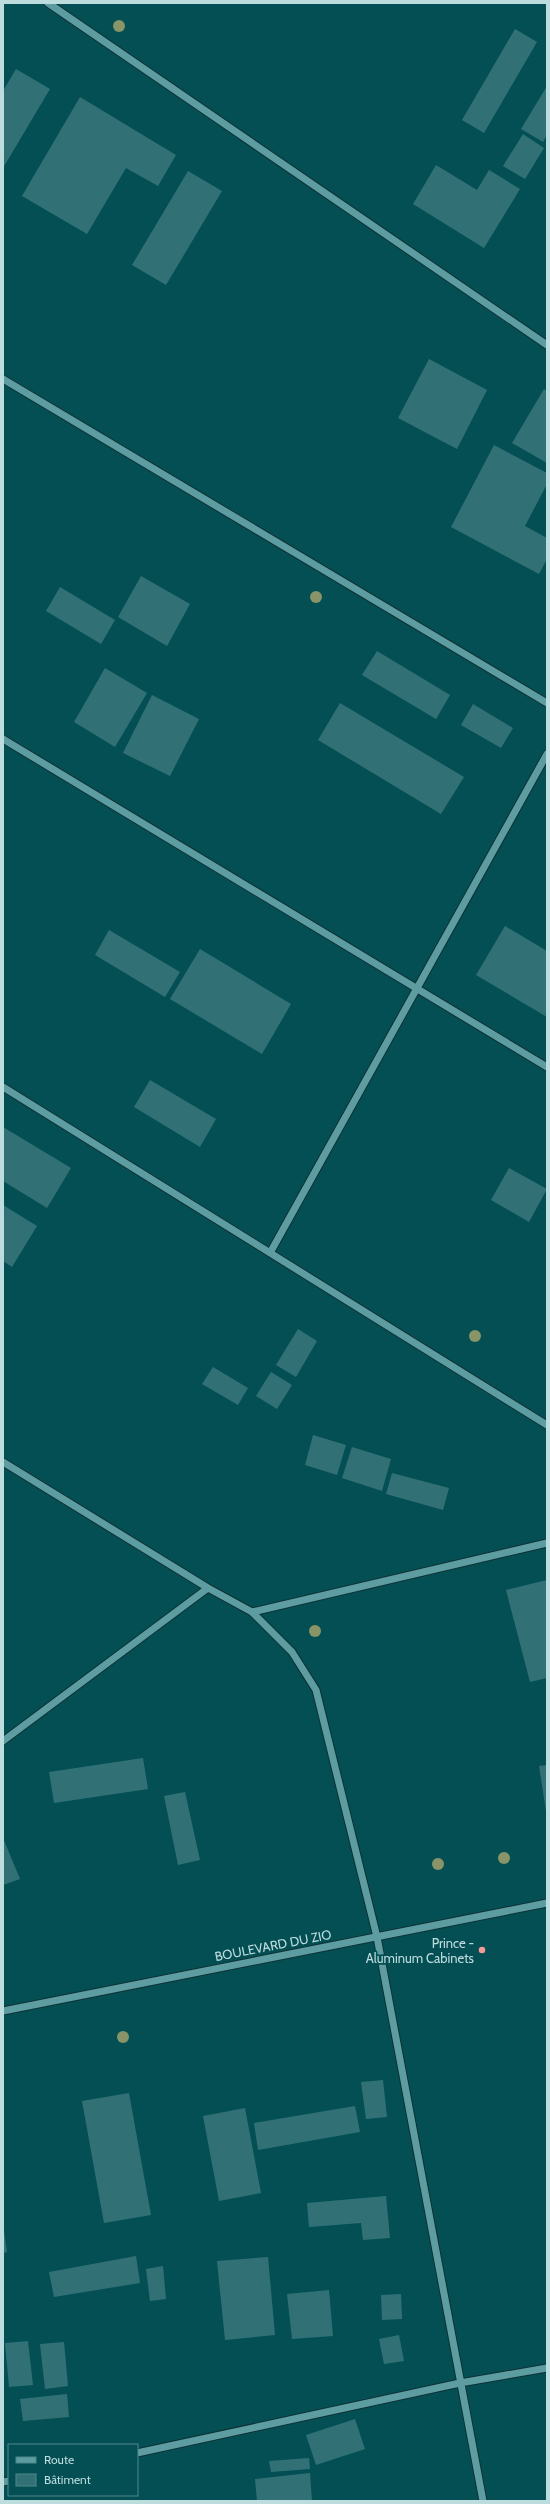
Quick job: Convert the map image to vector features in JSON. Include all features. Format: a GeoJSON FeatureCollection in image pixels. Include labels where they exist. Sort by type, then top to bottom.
{"type":"FeatureCollection","features":[{"type":"Feature","properties":{"kind":"street"},"geometry":{"type":"LineString","coordinates":[[48,3],[547,345]]}},
{"type":"Feature","properties":{"kind":"street"},"geometry":{"type":"LineString","coordinates":[[3,379],[547,703]]}},
{"type":"Feature","properties":{"kind":"street"},"geometry":{"type":"LineString","coordinates":[[3,739],[418,987],[547,1067]]}},
{"type":"Feature","properties":{"kind":"street"},"geometry":{"type":"LineString","coordinates":[[270,1253],[547,754]]}},
{"type":"Feature","properties":{"kind":"street"},"geometry":{"type":"LineString","coordinates":[[3,1087],[547,1425]]}},
{"type":"Feature","properties":{"kind":"street"},"geometry":{"type":"LineString","coordinates":[[3,1462],[208,1588],[252,1612],[292,1652],[316,1690],[377,1937],[460,2383],[484,2501]]}},
{"type":"Feature","properties":{"kind":"street"},"geometry":{"type":"LineString","coordinates":[[252,1612],[547,1543]]}},
{"type":"Feature","properties":{"kind":"street"},"geometry":{"type":"LineString","coordinates":[[3,1741],[208,1588]]}},
{"type":"Feature","properties":{"kind":"street","name":"BOULEVARD DU ZIO"},"geometry":{"type":"LineString","coordinates":[[3,2011],[547,1903]]}},
{"type":"Feature","properties":{"kind":"street"},"geometry":{"type":"LineString","coordinates":[[138,2453],[460,2383],[547,2368]]}},
{"type":"Feature","properties":{"kind":"building"},"geometry":{"type":"Polygon","coordinates":[[[515,29],[537,42],[484,133],[462,120],[515,29]]]}},
{"type":"Feature","properties":{"kind":"building"},"geometry":{"type":"Polygon","coordinates":[[[16,69],[50,89],[3,168],[3,91],[16,69]]]}},
{"type":"Feature","properties":{"kind":"building"},"geometry":{"type":"Polygon","coordinates":[[[547,86],[547,135],[543,142],[521,129],[547,86]]]}},
{"type":"Feature","properties":{"kind":"building"},"geometry":{"type":"Polygon","coordinates":[[[80,97],[176,155],[158,186],[126,168],[87,234],[22,196],[80,97]]]}},
{"type":"Feature","properties":{"kind":"building"},"geometry":{"type":"Polygon","coordinates":[[[523,134],[544,148],[525,179],[503,166],[523,134]]]}},
{"type":"Feature","properties":{"kind":"building"},"geometry":{"type":"Polygon","coordinates":[[[436,165],[477,190],[489,170],[520,189],[484,248],[413,204],[436,165]]]}},
{"type":"Feature","properties":{"kind":"building"},"geometry":{"type":"Polygon","coordinates":[[[188,171],[222,191],[166,285],[132,265],[188,171]]]}},
{"type":"Feature","properties":{"kind":"building"},"geometry":{"type":"Polygon","coordinates":[[[429,359],[487,390],[457,449],[398,418],[429,359]]]}},
{"type":"Feature","properties":{"kind":"building"},"geometry":{"type":"Polygon","coordinates":[[[544,389],[547,391],[547,463],[512,443],[544,389]]]}},
{"type":"Feature","properties":{"kind":"building"},"geometry":{"type":"Polygon","coordinates":[[[494,445],[547,473],[547,484],[525,526],[547,538],[547,559],[539,574],[451,527],[494,445]]]}},
{"type":"Feature","properties":{"kind":"building"},"geometry":{"type":"Polygon","coordinates":[[[141,576],[190,604],[167,646],[118,617],[141,576]]]}},
{"type":"Feature","properties":{"kind":"building"},"geometry":{"type":"Polygon","coordinates":[[[60,587],[115,620],[101,644],[46,611],[60,587]]]}},
{"type":"Feature","properties":{"kind":"building"},"geometry":{"type":"Polygon","coordinates":[[[377,651],[450,695],[436,719],[362,675],[377,651]]]}},
{"type":"Feature","properties":{"kind":"building"},"geometry":{"type":"Polygon","coordinates":[[[105,668],[147,693],[115,747],[74,722],[105,668]]]}},
{"type":"Feature","properties":{"kind":"building"},"geometry":{"type":"Polygon","coordinates":[[[152,695],[199,719],[170,776],[123,753],[152,695]]]}},
{"type":"Feature","properties":{"kind":"building"},"geometry":{"type":"Polygon","coordinates":[[[340,703],[464,777],[441,814],[318,740],[340,703]]]}},
{"type":"Feature","properties":{"kind":"building"},"geometry":{"type":"Polygon","coordinates":[[[473,704],[513,728],[501,748],[461,725],[473,704]]]}},
{"type":"Feature","properties":{"kind":"building"},"geometry":{"type":"Polygon","coordinates":[[[505,926],[547,951],[547,1017],[476,975],[505,926]]]}},
{"type":"Feature","properties":{"kind":"building"},"geometry":{"type":"Polygon","coordinates":[[[109,930],[180,972],[165,997],[95,955],[109,930]]]}},
{"type":"Feature","properties":{"kind":"building"},"geometry":{"type":"Polygon","coordinates":[[[200,949],[291,1004],[262,1054],[170,999],[200,949]]]}},
{"type":"Feature","properties":{"kind":"building"},"geometry":{"type":"Polygon","coordinates":[[[150,1080],[216,1119],[200,1147],[134,1107],[150,1080]]]}},
{"type":"Feature","properties":{"kind":"building"},"geometry":{"type":"Polygon","coordinates":[[[3,1127],[71,1168],[47,1208],[3,1181],[3,1127]]]}},
{"type":"Feature","properties":{"kind":"building"},"geometry":{"type":"Polygon","coordinates":[[[509,1168],[547,1189],[529,1222],[491,1200],[509,1168]]]}},
{"type":"Feature","properties":{"kind":"building"},"geometry":{"type":"Polygon","coordinates":[[[3,1205],[37,1226],[12,1267],[3,1261],[3,1205]]]}},
{"type":"Feature","properties":{"kind":"building"},"geometry":{"type":"Polygon","coordinates":[[[298,1329],[317,1341],[296,1377],[276,1365],[298,1329]]]}},
{"type":"Feature","properties":{"kind":"building"},"geometry":{"type":"Polygon","coordinates":[[[213,1367],[248,1388],[238,1405],[202,1384],[213,1367]]]}},
{"type":"Feature","properties":{"kind":"building"},"geometry":{"type":"Polygon","coordinates":[[[271,1372],[292,1385],[277,1409],[256,1396],[271,1372]]]}},
{"type":"Feature","properties":{"kind":"building"},"geometry":{"type":"Polygon","coordinates":[[[313,1435],[346,1445],[337,1475],[305,1465],[313,1435]]]}},
{"type":"Feature","properties":{"kind":"building"},"geometry":{"type":"Polygon","coordinates":[[[352,1447],[391,1459],[382,1491],[342,1478],[352,1447]]]}},
{"type":"Feature","properties":{"kind":"building"},"geometry":{"type":"Polygon","coordinates":[[[392,1473],[449,1488],[443,1510],[386,1494],[392,1473]]]}},
{"type":"Feature","properties":{"kind":"building"},"geometry":{"type":"Polygon","coordinates":[[[547,1580],[547,1678],[530,1682],[506,1590],[547,1580]]]}},
{"type":"Feature","properties":{"kind":"building"},"geometry":{"type":"Polygon","coordinates":[[[143,1758],[148,1789],[54,1803],[49,1772],[143,1758]]]}},
{"type":"Feature","properties":{"kind":"building"},"geometry":{"type":"Polygon","coordinates":[[[547,1765],[547,1810],[546,1811],[539,1766],[547,1765]]]}},
{"type":"Feature","properties":{"kind":"building"},"geometry":{"type":"Polygon","coordinates":[[[185,1792],[200,1860],[178,1865],[164,1796],[185,1792]]]}},
{"type":"Feature","properties":{"kind":"building"},"geometry":{"type":"Polygon","coordinates":[[[3,1838],[20,1879],[3,1885],[3,1838]]]}},
{"type":"Feature","properties":{"kind":"building"},"geometry":{"type":"Polygon","coordinates":[[[383,2080],[387,2117],[366,2119],[361,2082],[383,2080]]]}},
{"type":"Feature","properties":{"kind":"building"},"geometry":{"type":"Polygon","coordinates":[[[129,2093],[151,2215],[104,2223],[82,2101],[129,2093]]]}},
{"type":"Feature","properties":{"kind":"building"},"geometry":{"type":"Polygon","coordinates":[[[355,2106],[360,2132],[258,2150],[254,2123],[355,2106]]]}},
{"type":"Feature","properties":{"kind":"building"},"geometry":{"type":"Polygon","coordinates":[[[245,2108],[261,2193],[219,2201],[203,2116],[245,2108]]]}},
{"type":"Feature","properties":{"kind":"building"},"geometry":{"type":"Polygon","coordinates":[[[386,2196],[390,2238],[363,2240],[361,2223],[309,2227],[307,2203],[386,2196]]]}},
{"type":"Feature","properties":{"kind":"building"},"geometry":{"type":"Polygon","coordinates":[[[4,2231],[7,2252],[3,2253],[3,2232],[4,2231]]]}},
{"type":"Feature","properties":{"kind":"building"},"geometry":{"type":"Polygon","coordinates":[[[136,2256],[140,2283],[54,2297],[49,2272],[136,2256]]]}},
{"type":"Feature","properties":{"kind":"building"},"geometry":{"type":"Polygon","coordinates":[[[268,2257],[275,2335],[225,2340],[217,2261],[268,2257]]]}},
{"type":"Feature","properties":{"kind":"building"},"geometry":{"type":"Polygon","coordinates":[[[163,2266],[166,2299],[150,2301],[146,2269],[163,2266]]]}},
{"type":"Feature","properties":{"kind":"building"},"geometry":{"type":"Polygon","coordinates":[[[329,2290],[333,2336],[292,2339],[287,2294],[329,2290]]]}},
{"type":"Feature","properties":{"kind":"building"},"geometry":{"type":"Polygon","coordinates":[[[401,2294],[402,2319],[382,2320],[381,2295],[401,2294]]]}},
{"type":"Feature","properties":{"kind":"building"},"geometry":{"type":"Polygon","coordinates":[[[399,2335],[404,2361],[384,2364],[379,2339],[399,2335]]]}},
{"type":"Feature","properties":{"kind":"building"},"geometry":{"type":"Polygon","coordinates":[[[28,2341],[33,2385],[9,2387],[5,2343],[28,2341]]]}},
{"type":"Feature","properties":{"kind":"building"},"geometry":{"type":"Polygon","coordinates":[[[64,2342],[68,2386],[45,2389],[40,2344],[64,2342]]]}},
{"type":"Feature","properties":{"kind":"building"},"geometry":{"type":"Polygon","coordinates":[[[67,2394],[69,2417],[23,2421],[20,2399],[67,2394]]]}},
{"type":"Feature","properties":{"kind":"building"},"geometry":{"type":"Polygon","coordinates":[[[355,2419],[365,2449],[316,2465],[306,2435],[355,2419]]]}},
{"type":"Feature","properties":{"kind":"building"},"geometry":{"type":"Polygon","coordinates":[[[309,2458],[310,2469],[271,2472],[269,2461],[309,2458]]]}},
{"type":"Feature","properties":{"kind":"building"},"geometry":{"type":"Polygon","coordinates":[[[310,2473],[312,2501],[257,2501],[255,2479],[310,2473]]]}},
{"type":"Feature","properties":{"kind":"place","name":"Prince - Aluminum Cabinets"},"geometry":{"type":"Point","coordinates":[482,1950]}}]}
